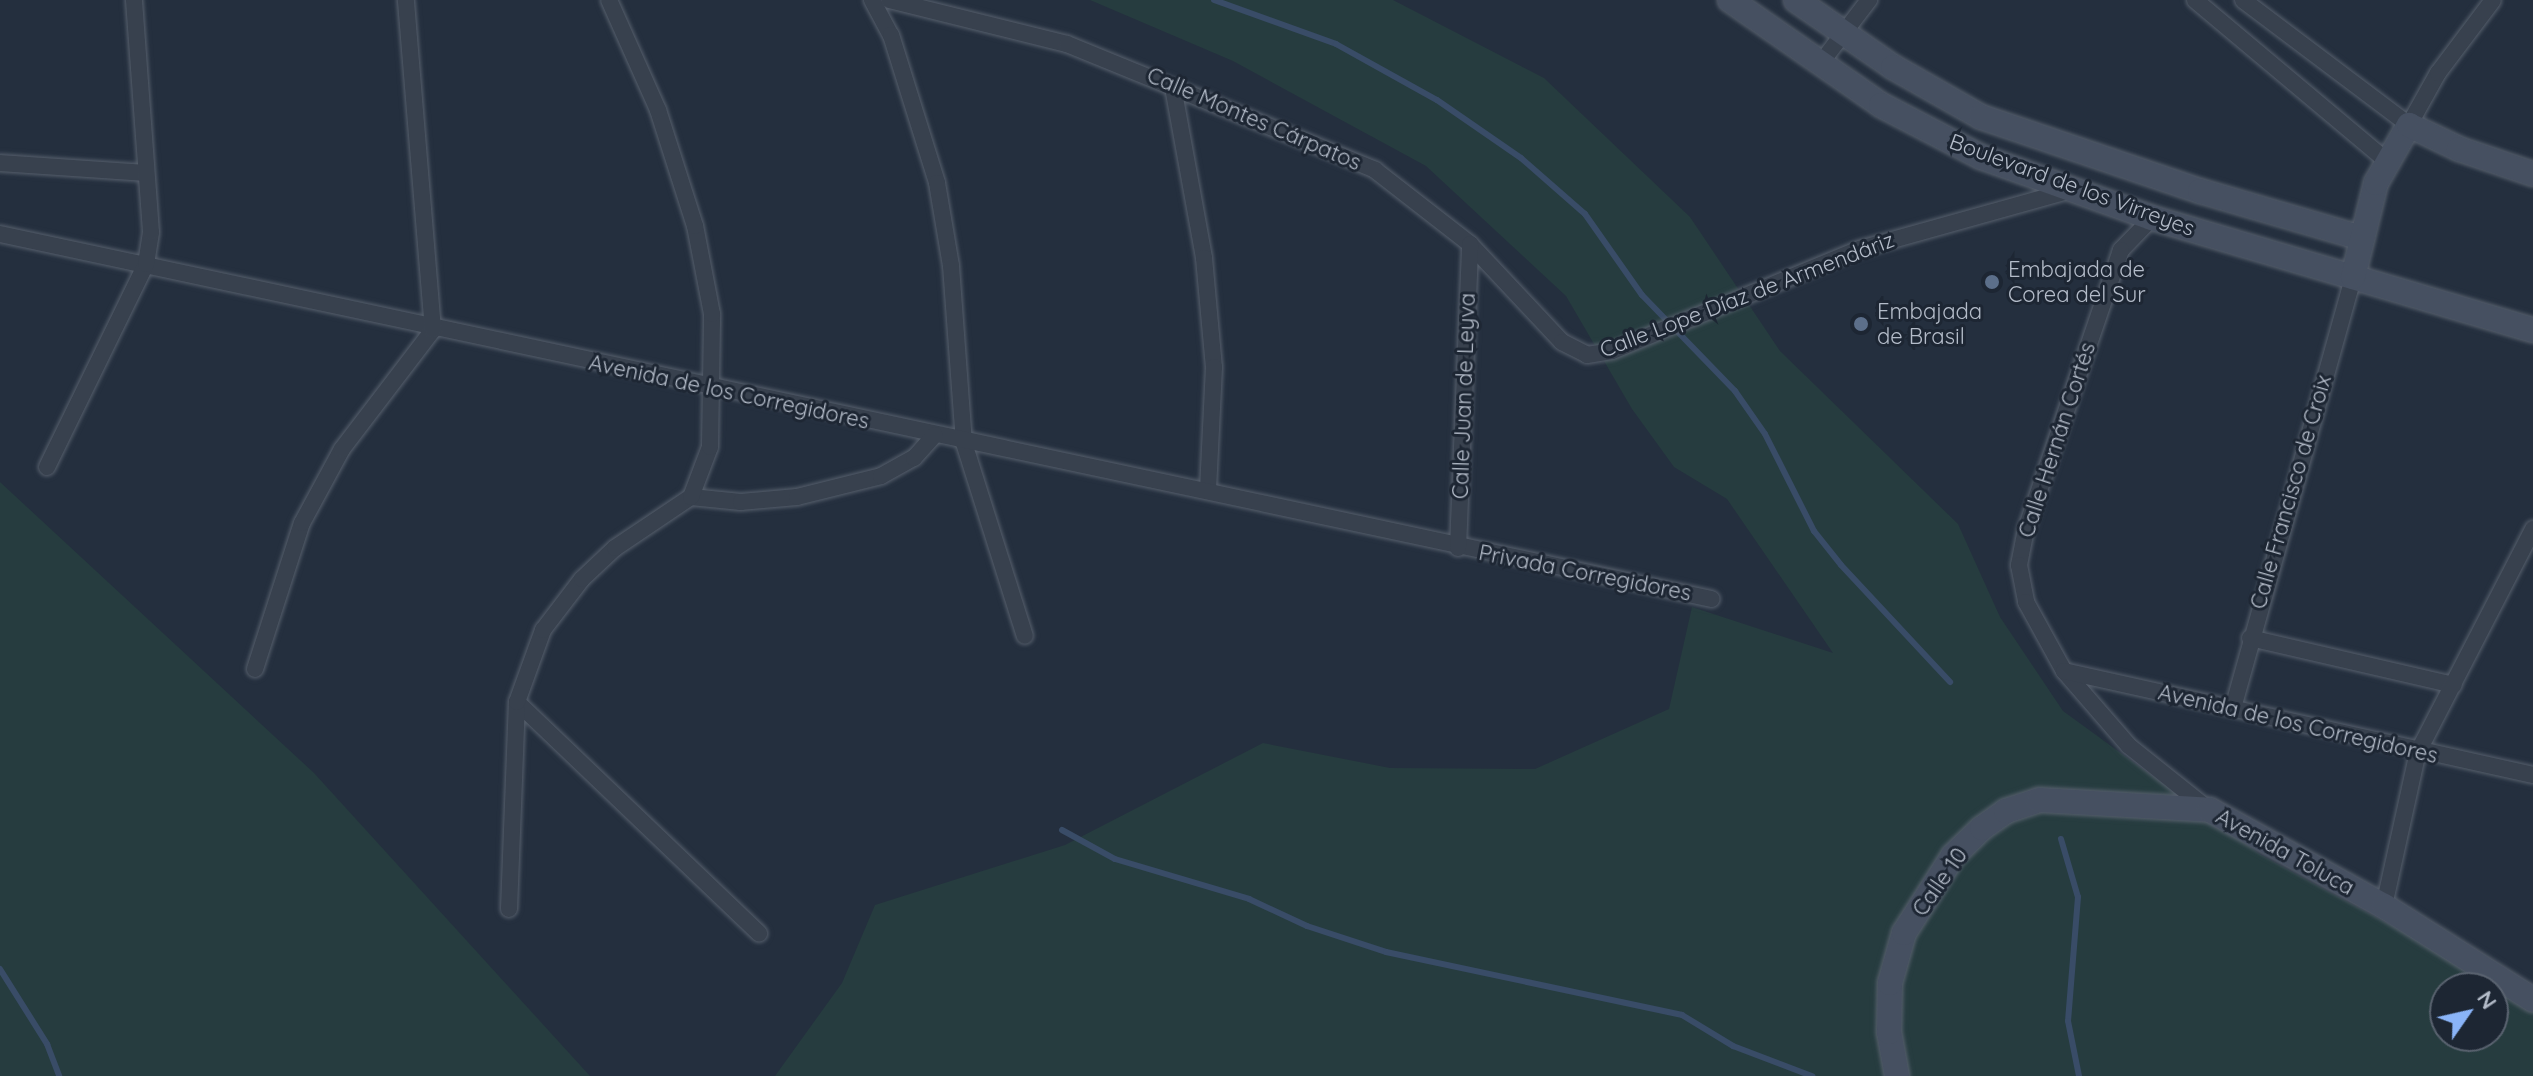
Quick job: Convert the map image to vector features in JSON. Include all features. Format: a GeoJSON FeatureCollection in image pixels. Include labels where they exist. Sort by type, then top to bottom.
{"type":"FeatureCollection","features":[{"type":"Feature","properties":{"kind":"street"},"geometry":{"type":"LineString","coordinates":[[47,467],[146,264],[151,232],[134,0]]}},
{"type":"Feature","properties":{"kind":"street"},"geometry":{"type":"LineString","coordinates":[[255,669],[302,523],[342,449],[433,330],[406,0]]}},
{"type":"Feature","properties":{"kind":"street"},"geometry":{"type":"LineString","coordinates":[[509,909],[517,702],[543,630],[582,579],[615,548],[691,497],[710,447],[714,389],[712,314],[695,226],[658,110],[609,0]]}},
{"type":"Feature","properties":{"kind":"street"},"geometry":{"type":"LineString","coordinates":[[872,0],[891,35],[937,183],[951,266],[964,443],[1025,636]]}},
{"type":"Feature","properties":{"kind":"street","name":"Calle Montes Cárpatos"},"geometry":{"type":"LineString","coordinates":[[889,0],[1067,44],[1375,170],[1470,244],[1562,342]]}},
{"type":"Feature","properties":{"kind":"street","name":"Boulevard de los Virreyes"},"geometry":{"type":"LineString","coordinates":[[1730,0],[1820,64],[1938,136],[2152,218],[2533,330]]}},
{"type":"Feature","properties":{"kind":"street","name":"Boulevard de los Virreyes"},"geometry":{"type":"LineString","coordinates":[[1796,0],[1948,100],[2039,140],[2362,238]]}},
{"type":"Feature","properties":{"kind":"street"},"geometry":{"type":"LineString","coordinates":[[1820,64],[1869,0]]}},
{"type":"Feature","properties":{"kind":"street"},"geometry":{"type":"LineString","coordinates":[[2195,0],[2386,160]]}},
{"type":"Feature","properties":{"kind":"street"},"geometry":{"type":"LineString","coordinates":[[2243,0],[2409,125],[2459,149],[2533,174]]}},
{"type":"Feature","properties":{"kind":"street"},"geometry":{"type":"LineString","coordinates":[[2353,277],[2386,160],[2438,73],[2493,0]]}},
{"type":"Feature","properties":{"kind":"street"},"geometry":{"type":"LineString","coordinates":[[1173,87],[1204,258],[1214,367],[1208,491]]}},
{"type":"Feature","properties":{"kind":"street"},"geometry":{"type":"LineString","coordinates":[[0,163],[146,173]]}},
{"type":"Feature","properties":{"kind":"street","name":"Calle Lope Díaz de Armendáriz"},"geometry":{"type":"LineString","coordinates":[[1562,342],[1587,355],[1612,351],[1755,291],[1950,220],[2074,190]]}},
{"type":"Feature","properties":{"kind":"street","name":"Calle Hernán Cortés"},"geometry":{"type":"LineString","coordinates":[[2064,671],[2026,602],[2019,565],[2026,529],[2121,250],[2152,218]]}},
{"type":"Feature","properties":{"kind":"street","name":"Avenida de los Corregidores"},"geometry":{"type":"LineString","coordinates":[[0,234],[964,443],[1208,491],[1458,548]]}},
{"type":"Feature","properties":{"kind":"street","name":"Calle Juan de Leyva"},"geometry":{"type":"LineString","coordinates":[[1458,548],[1470,244]]}},
{"type":"Feature","properties":{"kind":"street","name":"Calle Francisco de Croix"},"geometry":{"type":"LineString","coordinates":[[2233,708],[2353,277]]}},
{"type":"Feature","properties":{"kind":"street"},"geometry":{"type":"LineString","coordinates":[[691,497],[741,502],[797,497],[881,476],[914,458],[935,435]]}},
{"type":"Feature","properties":{"kind":"street"},"geometry":{"type":"LineString","coordinates":[[2384,906],[2418,752],[2533,529]]}},
{"type":"Feature","properties":{"kind":"street","name":"Privada Corregidores"},"geometry":{"type":"LineString","coordinates":[[1458,548],[1712,599]]}},
{"type":"Feature","properties":{"kind":"street"},"geometry":{"type":"LineString","coordinates":[[2250,638],[2454,685]]}},
{"type":"Feature","properties":{"kind":"street","name":"Avenida de los Corregidores"},"geometry":{"type":"LineString","coordinates":[[2064,671],[2418,752],[2533,775]]}},
{"type":"Feature","properties":{"kind":"street","name":"Avenida Toluca"},"geometry":{"type":"LineString","coordinates":[[2064,671],[2129,746],[2210,810],[2384,906],[2533,1000]]}},
{"type":"Feature","properties":{"kind":"street"},"geometry":{"type":"LineString","coordinates":[[517,702],[759,933]]}},
{"type":"Feature","properties":{"kind":"street","name":"Calle 10"},"geometry":{"type":"LineString","coordinates":[[1897,1076],[1889,1032],[1890,983],[1904,933],[1953,856],[1982,828],[2006,811],[2039,800],[2210,810]]}},
{"type":"Feature","properties":{"kind":"green space"},"geometry":{"type":"Polygon","coordinates":[[[1090,0],[1393,0],[1544,78],[1690,217],[1780,351],[1958,524],[2000,617],[2063,711],[2261,855],[2477,972],[2429,972],[2429,1052],[2509,1052],[2509,989],[2533,1002],[2533,1076],[775,1076],[842,983],[875,905],[1065,845],[1263,743],[1390,768],[1535,769],[1669,709],[1692,607],[1833,653],[1727,499],[1674,467],[1632,409],[1566,296],[1426,166],[1233,61],[1090,0]]]}},
{"type":"Feature","properties":{"kind":"green space"},"geometry":{"type":"Polygon","coordinates":[[[0,482],[314,773],[590,1076],[0,1076],[0,482]]]}},
{"type":"Feature","properties":{"kind":"waterway"},"geometry":{"type":"LineString","coordinates":[[1214,0],[1336,44],[1437,100],[1521,158],[1585,214],[1642,295],[1735,391],[1765,434],[1814,531],[1841,565],[1950,682]]}},
{"type":"Feature","properties":{"kind":"waterway"},"geometry":{"type":"LineString","coordinates":[[1062,830],[1115,859],[1249,899],[1307,926],[1386,952],[1682,1015],[1733,1046],[1812,1076]]}},
{"type":"Feature","properties":{"kind":"waterway"},"geometry":{"type":"LineString","coordinates":[[2061,839],[2078,897],[2068,1021],[2079,1076]]}},
{"type":"Feature","properties":{"kind":"waterway"},"geometry":{"type":"LineString","coordinates":[[0,969],[47,1044],[59,1076]]}},
{"type":"Feature","properties":{"kind":"place","name":"Embajada de Corea del Sur"},"geometry":{"type":"Point","coordinates":[1992,282]}},
{"type":"Feature","properties":{"kind":"place","name":"Embajada de Brasil"},"geometry":{"type":"Point","coordinates":[1861,324]}}]}
